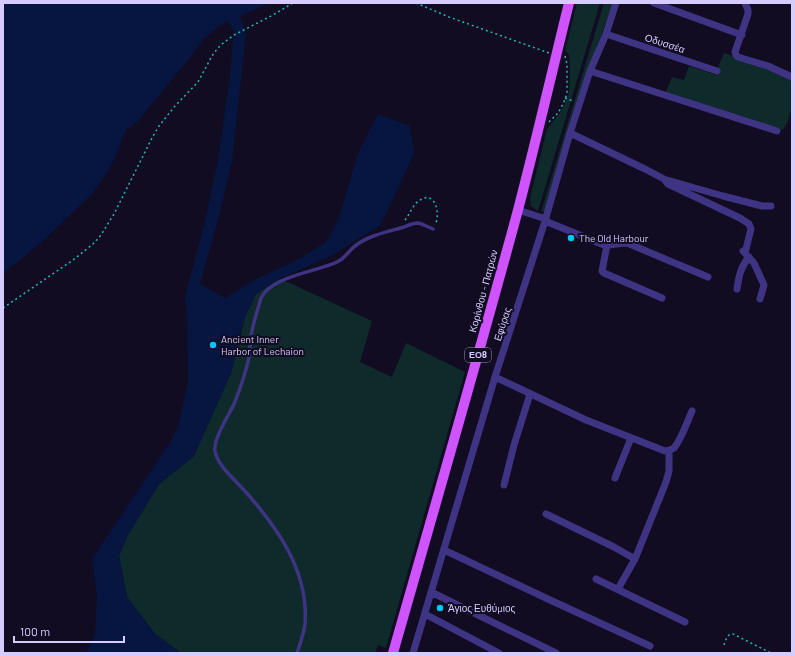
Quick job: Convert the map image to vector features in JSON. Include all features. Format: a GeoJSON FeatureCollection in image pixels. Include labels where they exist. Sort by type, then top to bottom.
{"type":"FeatureCollection","features":[{"type":"Feature","properties":{"kind":"main road","name":"Κορίνθου - Πατρών"},"geometry":{"type":"LineString","coordinates":[[393,653],[518,210],[569,3]]}},
{"type":"Feature","properties":{"kind":"street","name":"Εφύρας"},"geometry":{"type":"LineString","coordinates":[[413,653],[495,377],[546,220],[570,133],[590,70],[606,34],[616,3]]}},
{"type":"Feature","properties":{"kind":"street"},"geometry":{"type":"LineString","coordinates":[[654,3],[742,35]]}},
{"type":"Feature","properties":{"kind":"street"},"geometry":{"type":"LineString","coordinates":[[745,3],[748,14],[735,52],[738,58],[768,66],[792,77]]}},
{"type":"Feature","properties":{"kind":"street","name":"Οδυσσέα"},"geometry":{"type":"LineString","coordinates":[[606,34],[717,71]]}},
{"type":"Feature","properties":{"kind":"street"},"geometry":{"type":"LineString","coordinates":[[590,70],[777,131]]}},
{"type":"Feature","properties":{"kind":"street"},"geometry":{"type":"LineString","coordinates":[[570,133],[664,179],[762,206],[771,206]]}},
{"type":"Feature","properties":{"kind":"street"},"geometry":{"type":"LineString","coordinates":[[664,179],[668,184],[740,218],[749,224],[751,229],[737,289]]}},
{"type":"Feature","properties":{"kind":"street"},"geometry":{"type":"LineString","coordinates":[[518,210],[546,220],[604,245],[626,243],[708,277]]}},
{"type":"Feature","properties":{"kind":"street"},"geometry":{"type":"LineString","coordinates":[[607,245],[602,271],[604,273],[662,298]]}},
{"type":"Feature","properties":{"kind":"street"},"geometry":{"type":"LineString","coordinates":[[745,253],[754,263],[764,285],[760,299]]}},
{"type":"Feature","properties":{"kind":"street"},"geometry":{"type":"LineString","coordinates":[[495,377],[586,420],[665,451],[669,451],[673,448],[679,440],[692,412]]}},
{"type":"Feature","properties":{"kind":"street"},"geometry":{"type":"LineString","coordinates":[[504,485],[514,445],[530,394]]}},
{"type":"Feature","properties":{"kind":"street"},"geometry":{"type":"LineString","coordinates":[[614,478],[631,438]]}},
{"type":"Feature","properties":{"kind":"street"},"geometry":{"type":"LineString","coordinates":[[618,589],[635,559],[666,482],[669,471],[669,451]]}},
{"type":"Feature","properties":{"kind":"street"},"geometry":{"type":"LineString","coordinates":[[546,514],[614,547],[635,559]]}},
{"type":"Feature","properties":{"kind":"street"},"geometry":{"type":"LineString","coordinates":[[444,550],[650,646]]}},
{"type":"Feature","properties":{"kind":"street"},"geometry":{"type":"LineString","coordinates":[[596,579],[685,622]]}},
{"type":"Feature","properties":{"kind":"street"},"geometry":{"type":"LineString","coordinates":[[431,592],[556,653]]}},
{"type":"Feature","properties":{"kind":"street"},"geometry":{"type":"LineString","coordinates":[[425,614],[499,653]]}},
{"type":"Feature","properties":{"kind":"lane"},"geometry":{"type":"LineString","coordinates":[[297,653],[305,619],[304,602],[299,574],[289,551],[264,514],[222,466],[215,451],[216,442],[234,403],[244,374],[250,350],[251,336],[261,298],[263,293],[275,284],[296,275],[338,262],[344,258],[354,246],[382,233],[405,227],[413,223],[420,223],[433,229]]}},
{"type":"Feature","properties":{"kind":"path"},"geometry":{"type":"LineString","coordinates":[[3,308],[73,260],[93,244],[101,235],[114,214],[159,126],[174,106],[198,82],[217,49],[234,35],[293,3]]}},
{"type":"Feature","properties":{"kind":"path"},"geometry":{"type":"LineString","coordinates":[[416,3],[449,17],[564,54],[567,64],[567,94],[554,119],[538,131]]}},
{"type":"Feature","properties":{"kind":"path"},"geometry":{"type":"LineString","coordinates":[[394,230],[406,219],[419,200],[424,198],[429,198],[434,201],[437,207],[437,222],[433,229]]}},
{"type":"Feature","properties":{"kind":"path"},"geometry":{"type":"LineString","coordinates":[[724,645],[729,634],[733,634],[771,653]]}},
{"type":"Feature","properties":{"kind":"green space"},"geometry":{"type":"Polygon","coordinates":[[[577,3],[600,3],[538,211],[531,206],[530,198],[547,129],[560,113],[569,93],[569,54],[565,51],[577,3]]]}},
{"type":"Feature","properties":{"kind":"green space"},"geometry":{"type":"Polygon","coordinates":[[[604,3],[613,3],[587,72],[545,211],[541,212],[604,3]]]}},
{"type":"Feature","properties":{"kind":"green space"},"geometry":{"type":"Polygon","coordinates":[[[724,53],[792,77],[792,106],[788,121],[783,130],[666,92],[672,77],[684,80],[689,66],[716,75],[724,53]]]}},
{"type":"Feature","properties":{"kind":"green space"},"geometry":{"type":"Polygon","coordinates":[[[279,279],[372,321],[360,362],[392,377],[406,343],[465,372],[386,648],[378,645],[375,653],[181,653],[155,634],[127,597],[119,556],[128,535],[159,484],[194,456],[231,373],[245,317],[256,294],[279,279]]]}},
{"type":"Feature","properties":{"kind":"water"},"geometry":{"type":"Polygon","coordinates":[[[3,3],[270,3],[240,16],[246,34],[232,161],[218,220],[200,284],[225,298],[256,279],[299,259],[326,242],[339,218],[357,156],[378,114],[410,126],[414,153],[379,226],[331,256],[279,279],[256,294],[245,317],[231,373],[194,456],[159,484],[128,535],[119,556],[127,597],[155,634],[181,653],[86,653],[95,635],[97,595],[92,559],[169,444],[178,427],[188,381],[187,315],[185,296],[204,225],[218,160],[230,75],[234,31],[228,21],[220,25],[203,40],[138,121],[126,130],[110,168],[92,194],[45,239],[3,273],[3,3]]]}},
{"type":"Feature","properties":{"kind":"place","name":"The Old Harbour"},"geometry":{"type":"Point","coordinates":[571,238]}},
{"type":"Feature","properties":{"kind":"place","name":"Ancient Inner Harbor of Lechaion"},"geometry":{"type":"Point","coordinates":[213,345]}},
{"type":"Feature","properties":{"kind":"place","name":"Άγιος Ευθύμιος"},"geometry":{"type":"Point","coordinates":[440,608]}}]}
